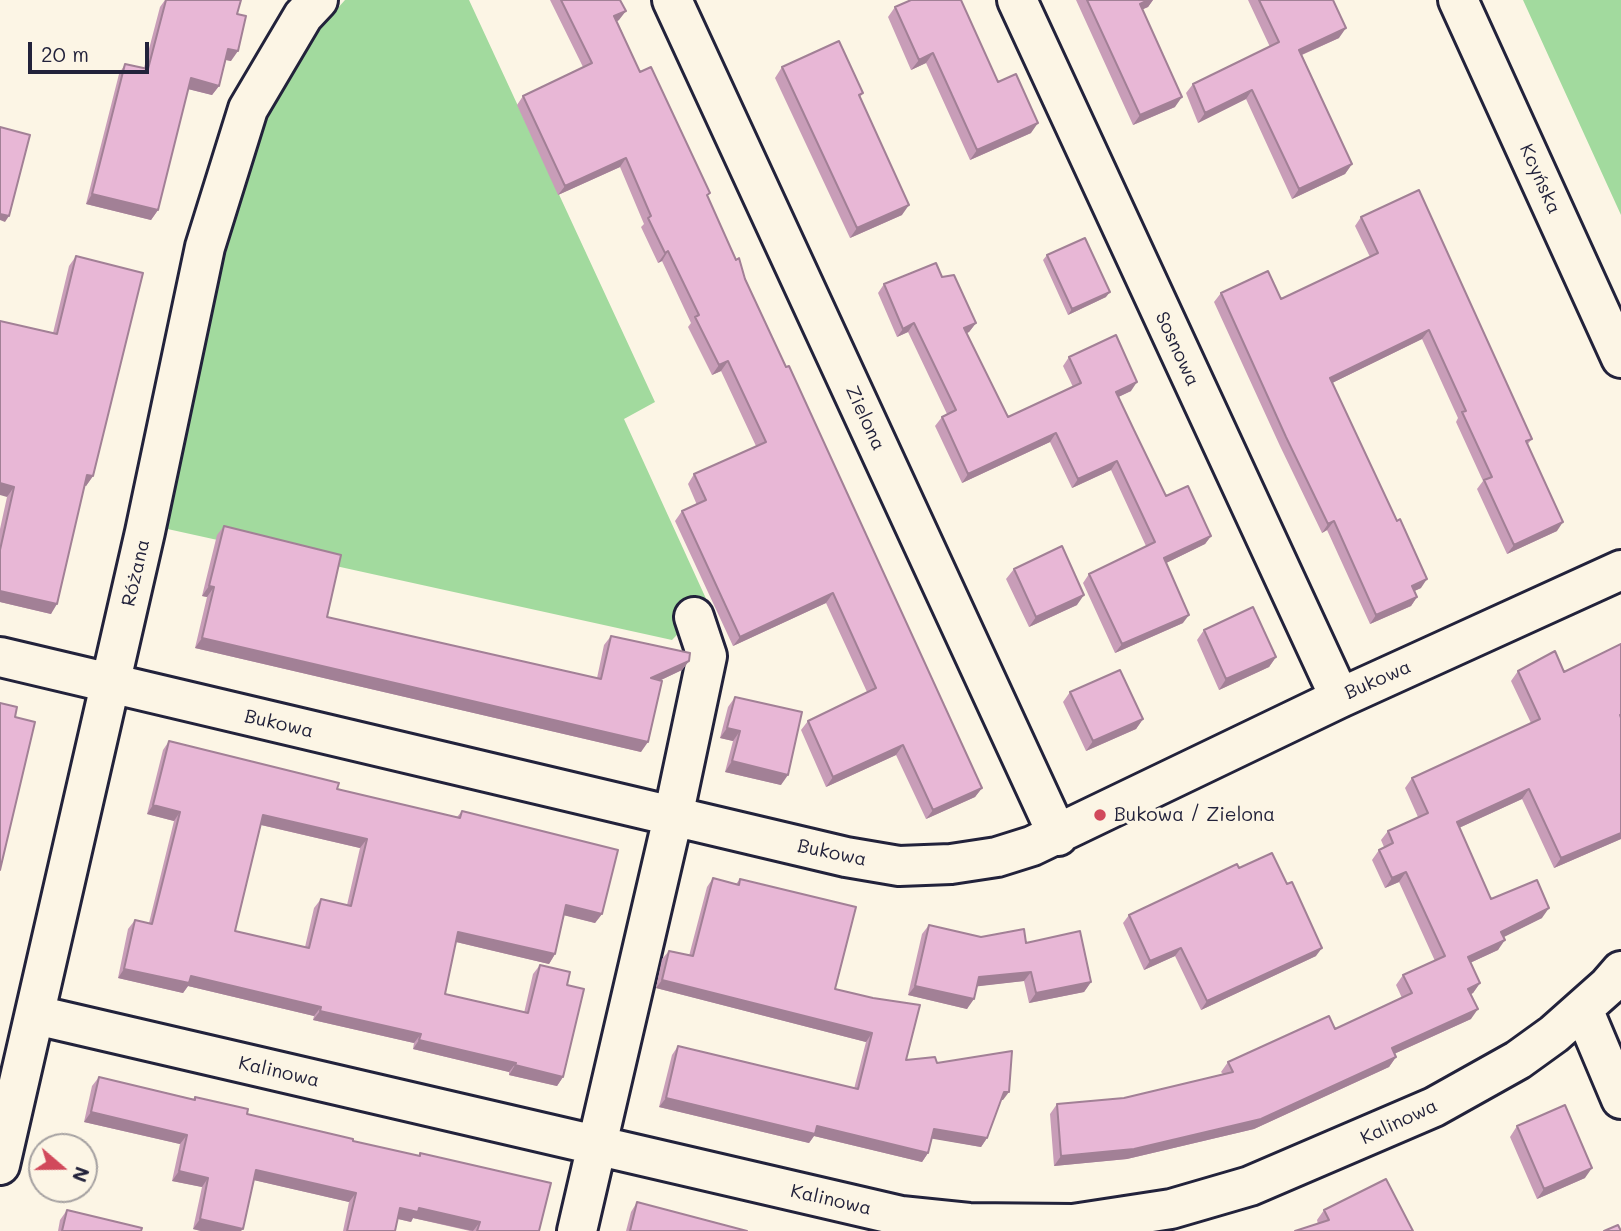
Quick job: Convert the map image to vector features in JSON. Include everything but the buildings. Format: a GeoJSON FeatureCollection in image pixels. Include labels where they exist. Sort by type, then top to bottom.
{"type":"FeatureCollection","features":[{"type":"Feature","properties":{"kind":"street","name":"Różana"},"geometry":{"type":"LineString","coordinates":[[0,1165],[145,532],[205,247],[248,109],[303,16],[318,0]]}},
{"type":"Feature","properties":{"kind":"street","name":"Zielona"},"geometry":{"type":"LineString","coordinates":[[672,0],[1058,835]]}},
{"type":"Feature","properties":{"kind":"street","name":"Sosnowa"},"geometry":{"type":"LineString","coordinates":[[1017,0],[1340,698]]}},
{"type":"Feature","properties":{"kind":"street","name":"Kcyńska"},"geometry":{"type":"LineString","coordinates":[[1458,0],[1621,358]]}},
{"type":"Feature","properties":{"kind":"street","name":"Bukowa"},"geometry":{"type":"LineString","coordinates":[[0,657],[846,857],[899,866],[951,864],[997,857],[1058,835],[1340,698],[1621,570]]}},
{"type":"Feature","properties":{"kind":"street"},"geometry":{"type":"LineString","coordinates":[[577,1231],[673,817],[707,656],[694,617]]}},
{"type":"Feature","properties":{"kind":"street","name":"Kalinowa"},"geometry":{"type":"LineString","coordinates":[[36,1015],[901,1216],[969,1223],[1073,1224],[1184,1205],[1250,1186],[1434,1107],[1518,1060],[1554,1034],[1621,971]]}},
{"type":"Feature","properties":{"kind":"street"},"geometry":{"type":"LineString","coordinates":[[1583,1009],[1621,1099]]}},
{"type":"Feature","properties":{"kind":"green space"},"geometry":{"type":"Polygon","coordinates":[[[345,0],[469,0],[655,402],[624,419],[708,603],[672,640],[163,528],[225,226],[261,118],[312,37],[345,0]]]}},
{"type":"Feature","properties":{"kind":"green space"},"geometry":{"type":"Polygon","coordinates":[[[1523,0],[1621,0],[1621,215],[1523,0]]]}},
{"type":"Feature","properties":{"kind":"place","name":"Bukowa / Zielona"},"geometry":{"type":"Point","coordinates":[1100,815]}}]}
